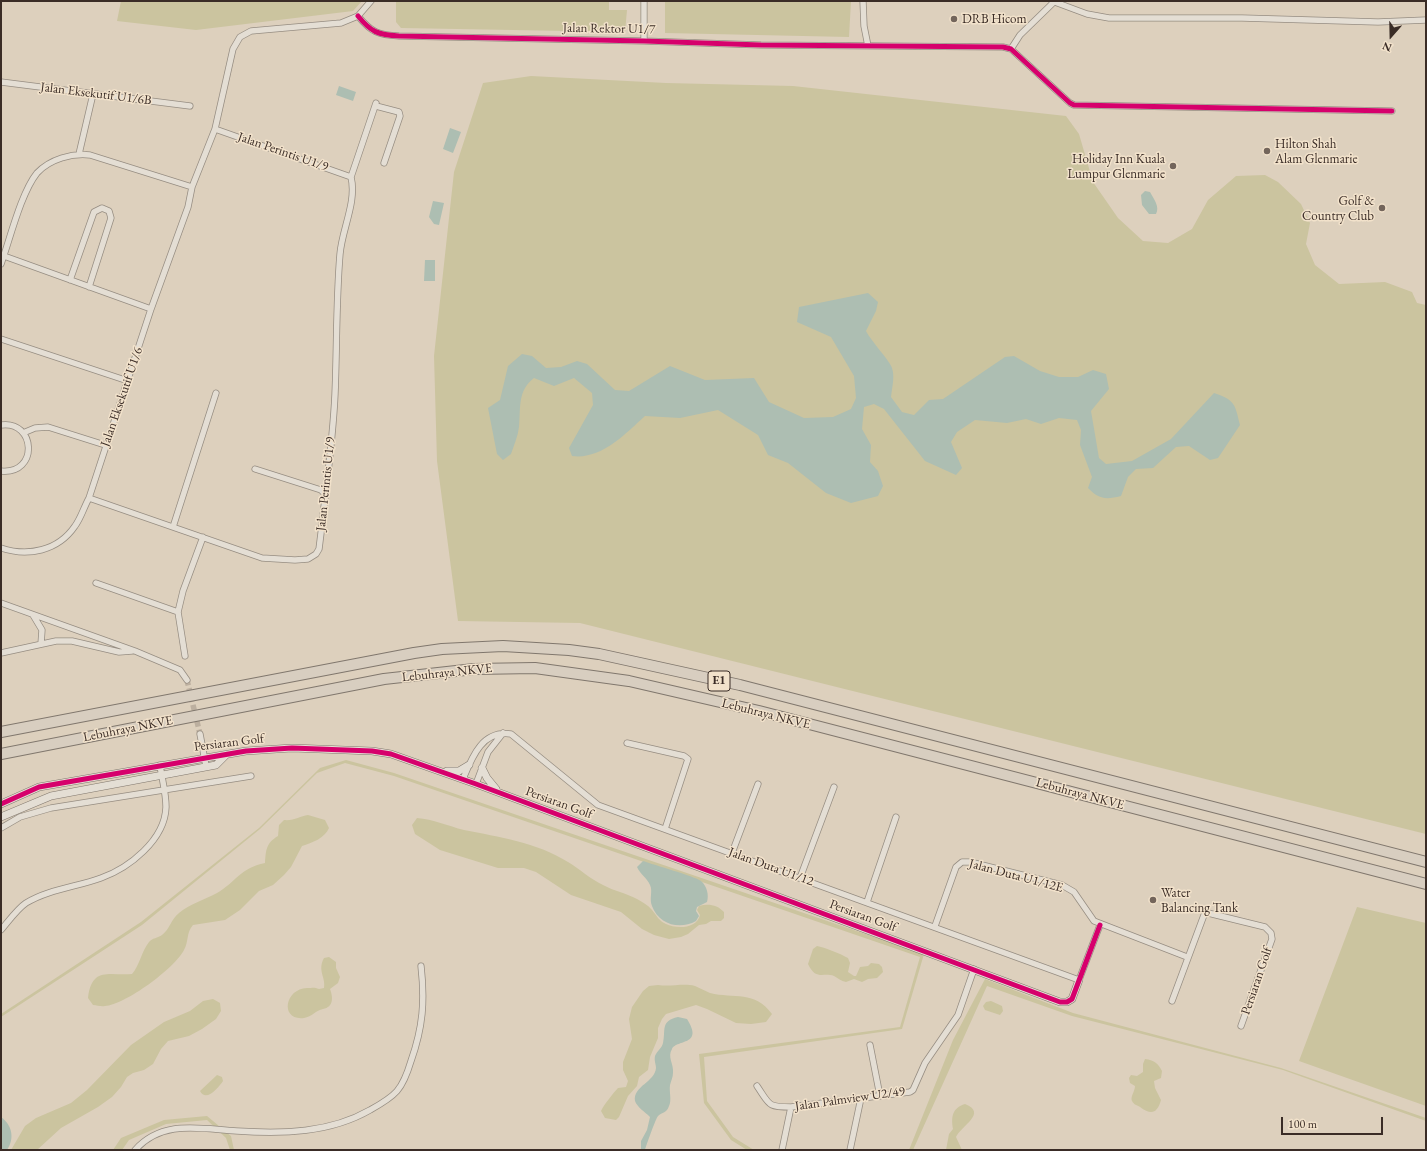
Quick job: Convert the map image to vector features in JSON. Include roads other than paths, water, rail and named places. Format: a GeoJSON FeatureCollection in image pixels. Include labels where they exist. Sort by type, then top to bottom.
{"type":"FeatureCollection","features":[{"type":"Feature","properties":{"kind":"highway","name":"Lebuhraya NKVE"},"geometry":{"type":"LineString","coordinates":[[1,732],[414,653],[473,647],[503,646],[569,650],[599,654],[740,685],[1426,862]]}},
{"type":"Feature","properties":{"kind":"highway","name":"Lebuhraya NKVE"},"geometry":{"type":"LineString","coordinates":[[1,754],[384,679],[474,669],[535,668],[628,681],[759,711],[1426,884]]}},
{"type":"Feature","properties":{"kind":"street"},"geometry":{"type":"LineString","coordinates":[[358,16],[371,1]]}},
{"type":"Feature","properties":{"kind":"street"},"geometry":{"type":"LineString","coordinates":[[644,1],[644,41]]}},
{"type":"Feature","properties":{"kind":"street"},"geometry":{"type":"LineString","coordinates":[[863,1],[864,26],[868,46]]}},
{"type":"Feature","properties":{"kind":"street"},"geometry":{"type":"LineString","coordinates":[[1392,112],[1074,104],[1070,103],[1011,49],[1020,35],[1054,1],[1088,14],[1109,18],[1242,18],[1378,22],[1426,20]]}},
{"type":"Feature","properties":{"kind":"street","name":"Jalan Rektor U1/7"},"geometry":{"type":"LineString","coordinates":[[358,16],[366,26],[381,35],[399,36],[761,45],[1003,47],[1011,49]]}},
{"type":"Feature","properties":{"kind":"street","name":"Jalan Eksekutif U1/6"},"geometry":{"type":"LineString","coordinates":[[1,548],[13,552],[40,552],[61,542],[75,526],[89,498],[105,445],[128,381],[151,309],[188,208],[192,188],[215,129],[233,49],[240,37],[251,31],[341,23],[358,16]]}},
{"type":"Feature","properties":{"kind":"street","name":"Jalan Eksekutif U1/6B"},"geometry":{"type":"LineString","coordinates":[[1,82],[190,106]]}},
{"type":"Feature","properties":{"kind":"street"},"geometry":{"type":"LineString","coordinates":[[79,154],[93,94]]}},
{"type":"Feature","properties":{"kind":"street","name":"Jalan Perintis U1/9"},"geometry":{"type":"LineString","coordinates":[[89,498],[262,558],[295,560],[308,559],[316,554],[319,549],[335,394],[337,291],[340,243],[354,187],[351,177],[376,105],[399,112],[400,116],[384,163]]}},
{"type":"Feature","properties":{"kind":"street","name":"Jalan Perintis U1/9"},"geometry":{"type":"LineString","coordinates":[[215,129],[351,177]]}},
{"type":"Feature","properties":{"kind":"street"},"geometry":{"type":"LineString","coordinates":[[1,264],[27,191],[37,173],[49,164],[67,156],[79,154],[90,155],[192,188]]}},
{"type":"Feature","properties":{"kind":"street"},"geometry":{"type":"LineString","coordinates":[[70,280],[94,212],[102,208],[109,211],[111,218],[89,287]]}},
{"type":"Feature","properties":{"kind":"street"},"geometry":{"type":"LineString","coordinates":[[4,256],[151,309]]}},
{"type":"Feature","properties":{"kind":"street"},"geometry":{"type":"LineString","coordinates":[[1,339],[128,381]]}},
{"type":"Feature","properties":{"kind":"street"},"geometry":{"type":"LineString","coordinates":[[173,527],[216,393]]}},
{"type":"Feature","properties":{"kind":"street"},"geometry":{"type":"LineString","coordinates":[[1,425],[12,426],[23,432],[29,446],[25,460],[14,470],[1,471]]}},
{"type":"Feature","properties":{"kind":"street"},"geometry":{"type":"LineString","coordinates":[[23,432],[35,428],[48,427],[105,445]]}},
{"type":"Feature","properties":{"kind":"street"},"geometry":{"type":"LineString","coordinates":[[254,469],[321,490],[325,494]]}},
{"type":"Feature","properties":{"kind":"street"},"geometry":{"type":"LineString","coordinates":[[185,656],[178,612],[183,591],[203,537]]}},
{"type":"Feature","properties":{"kind":"street"},"geometry":{"type":"LineString","coordinates":[[96,583],[178,612]]}},
{"type":"Feature","properties":{"kind":"street"},"geometry":{"type":"LineString","coordinates":[[1,603],[135,651],[180,670],[186,680]]}},
{"type":"Feature","properties":{"kind":"street"},"geometry":{"type":"LineString","coordinates":[[32,615],[42,630],[41,644]]}},
{"type":"Feature","properties":{"kind":"street"},"geometry":{"type":"LineString","coordinates":[[1,653],[56,641],[72,641],[119,652],[135,651]]}},
{"type":"Feature","properties":{"kind":"street"},"geometry":{"type":"LineString","coordinates":[[463,779],[478,748],[484,741],[492,736],[503,733]]}},
{"type":"Feature","properties":{"kind":"street"},"geometry":{"type":"LineString","coordinates":[[476,784],[488,752],[503,733]]}},
{"type":"Feature","properties":{"kind":"street","name":"Jalan Duta U1/12"},"geometry":{"type":"LineString","coordinates":[[503,733],[516,736],[598,805],[935,926],[1079,980]]}},
{"type":"Feature","properties":{"kind":"street"},"geometry":{"type":"LineString","coordinates":[[200,734],[206,766]]}},
{"type":"Feature","properties":{"kind":"street"},"geometry":{"type":"LineString","coordinates":[[627,743],[684,756],[688,759],[665,829]]}},
{"type":"Feature","properties":{"kind":"street","name":"Persiaran Golf"},"geometry":{"type":"LineString","coordinates":[[1,804],[39,787],[204,757],[226,755],[246,750],[292,748],[365,751],[390,754],[463,779],[1060,1002],[1072,1000],[1079,980]]}},
{"type":"Feature","properties":{"kind":"street"},"geometry":{"type":"LineString","coordinates":[[478,748],[488,752]]}},
{"type":"Feature","properties":{"kind":"street","name":"Persiaran Golf"},"geometry":{"type":"LineString","coordinates":[[1,818],[51,796],[216,765],[226,755]]}},
{"type":"Feature","properties":{"kind":"street"},"geometry":{"type":"LineString","coordinates":[[1,930],[25,903],[59,890],[101,878],[123,868],[155,838],[163,823],[166,807],[165,789],[160,765]]}},
{"type":"Feature","properties":{"kind":"street"},"geometry":{"type":"LineString","coordinates":[[431,768],[454,771],[469,765]]}},
{"type":"Feature","properties":{"kind":"street"},"geometry":{"type":"LineString","coordinates":[[482,768],[490,784],[502,794]]}},
{"type":"Feature","properties":{"kind":"street"},"geometry":{"type":"LineString","coordinates":[[1,828],[20,817],[51,808],[251,776]]}},
{"type":"Feature","properties":{"kind":"street"},"geometry":{"type":"LineString","coordinates":[[732,853],[758,784]]}},
{"type":"Feature","properties":{"kind":"street"},"geometry":{"type":"LineString","coordinates":[[800,878],[834,787]]}},
{"type":"Feature","properties":{"kind":"street"},"geometry":{"type":"LineString","coordinates":[[867,902],[896,817]]}},
{"type":"Feature","properties":{"kind":"street","name":"Jalan Duta U1/12E"},"geometry":{"type":"LineString","coordinates":[[935,926],[956,867],[962,862],[970,862],[1062,885],[1074,892],[1089,916],[1100,925]]}},
{"type":"Feature","properties":{"kind":"street","name":"Persiaran Golf"},"geometry":{"type":"LineString","coordinates":[[1172,1002],[1201,918],[1208,913],[1265,927],[1271,933],[1272,939],[1241,1026]]}},
{"type":"Feature","properties":{"kind":"street"},"geometry":{"type":"LineString","coordinates":[[1079,980],[1100,925],[1187,957]]}},
{"type":"Feature","properties":{"kind":"street"},"geometry":{"type":"LineString","coordinates":[[135,1150],[151,1135],[170,1129],[205,1128],[238,1131],[309,1130],[331,1127],[354,1120],[381,1104],[397,1091],[408,1071],[418,1040],[422,1020],[424,991],[421,966]]}},
{"type":"Feature","properties":{"kind":"street","name":"Jalan Palmview U2/49"},"geometry":{"type":"LineString","coordinates":[[757,1086],[773,1107],[791,1107],[910,1092],[913,1090],[925,1063],[958,1015],[974,969]]}},
{"type":"Feature","properties":{"kind":"street"},"geometry":{"type":"LineString","coordinates":[[870,1045],[880,1096]]}},
{"type":"Feature","properties":{"kind":"street"},"geometry":{"type":"LineString","coordinates":[[850,1150],[861,1098]]}},
{"type":"Feature","properties":{"kind":"street"},"geometry":{"type":"LineString","coordinates":[[782,1150],[791,1107]]}},
{"type":"Feature","properties":{"kind":"tunnel"},"geometry":{"type":"LineString","coordinates":[[187,680],[200,734]]}},
{"type":"Feature","properties":{"kind":"place","name":"DRB Hicom"},"geometry":{"type":"Point","coordinates":[954,19]}},
{"type":"Feature","properties":{"kind":"place","name":"Hilton Shah Alam Glenmarie"},"geometry":{"type":"Point","coordinates":[1267,151]}},
{"type":"Feature","properties":{"kind":"place","name":"Holiday Inn Kuala Lumpur Glenmarie"},"geometry":{"type":"Point","coordinates":[1173,166]}},
{"type":"Feature","properties":{"kind":"place","name":"Golf & Country Club"},"geometry":{"type":"Point","coordinates":[1382,208]}},
{"type":"Feature","properties":{"kind":"place","name":"Water Balancing Tank"},"geometry":{"type":"Point","coordinates":[1153,900]}}]}
